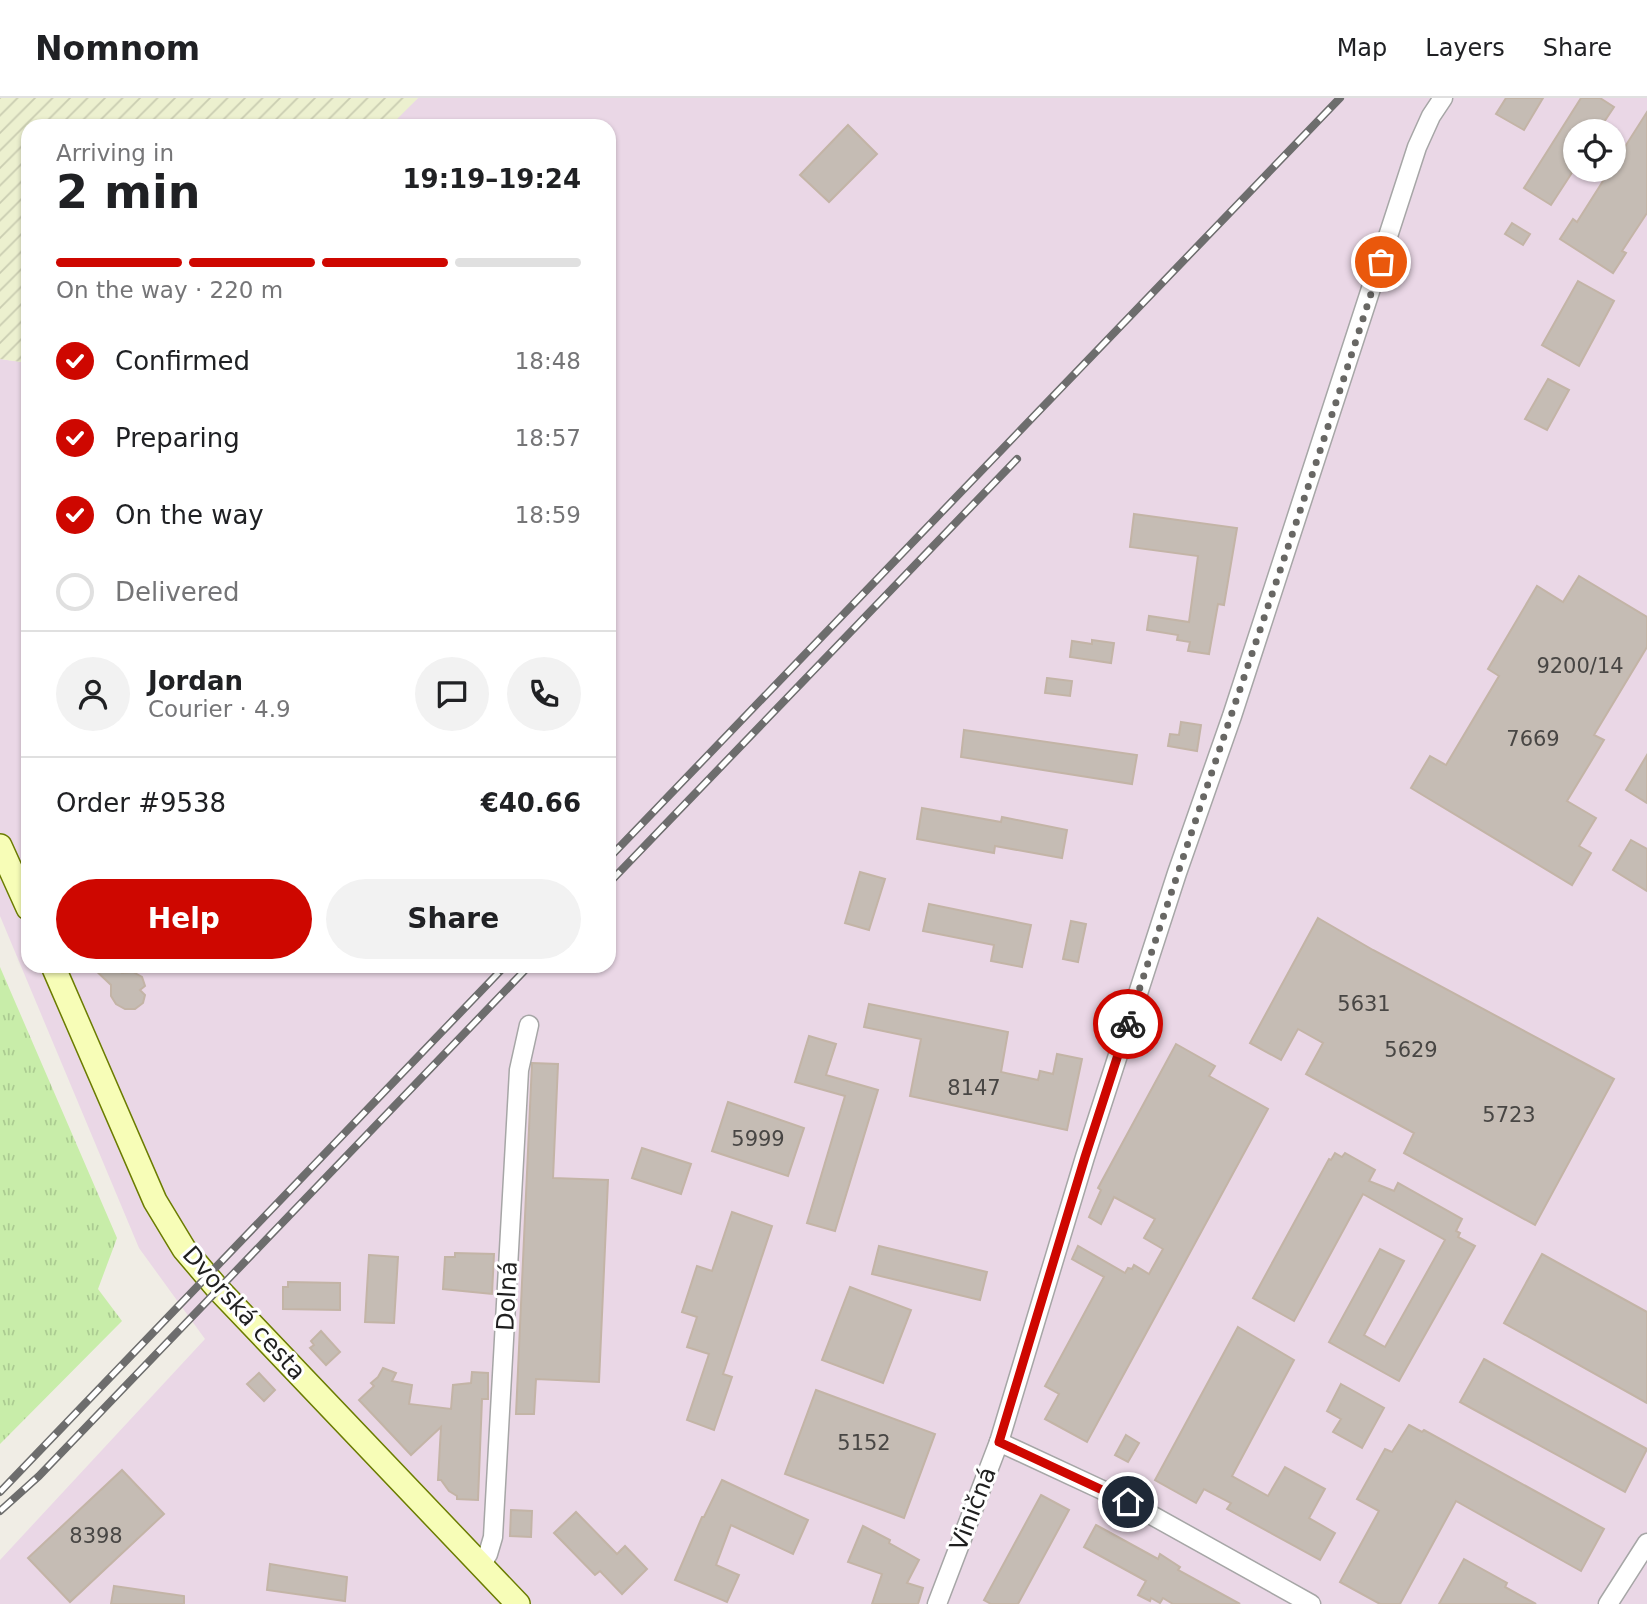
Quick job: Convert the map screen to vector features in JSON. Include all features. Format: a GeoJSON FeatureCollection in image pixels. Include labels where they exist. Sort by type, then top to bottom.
{"type":"FeatureCollection","features":[{"type":"Feature","properties":{"kind":"street","name":"Viničná"},"geometry":{"type":"LineString","coordinates":[[937,1604],[999,1442],[1085,1157],[1417,147],[1430,116],[1443,98]]}},
{"type":"Feature","properties":{"kind":"street"},"geometry":{"type":"LineString","coordinates":[[0,846],[21,892]]}},
{"type":"Feature","properties":{"kind":"street","name":"Dvorská cesta"},"geometry":{"type":"LineString","coordinates":[[56,973],[144,1178],[168,1226],[184,1248],[218,1289],[518,1604]]}},
{"type":"Feature","properties":{"kind":"street","name":"Dolná"},"geometry":{"type":"LineString","coordinates":[[481,1566],[493,1537],[519,1070],[528,1025]]}},
{"type":"Feature","properties":{"kind":"street"},"geometry":{"type":"LineString","coordinates":[[999,1442],[1128,1502],[1311,1604]]}},
{"type":"Feature","properties":{"kind":"street"},"geometry":{"type":"LineString","coordinates":[[1608,1604],[1647,1543]]}},
{"type":"Feature","properties":{"kind":"shaded area"},"geometry":{"type":"Polygon","coordinates":[[[418,98],[1647,98],[1647,1604],[0,1604],[0,1560],[205,1339],[139,1248],[24,973],[616,973],[616,119],[397,119],[418,98]]]}},
{"type":"Feature","properties":{"kind":"shaded area"},"geometry":{"type":"Polygon","coordinates":[[[0,359],[21,362],[21,966],[0,916],[0,359]]]}},
{"type":"Feature","properties":{"kind":"green space"},"geometry":{"type":"Polygon","coordinates":[[[0,98],[418,98],[397,119],[21,119],[21,362],[0,359],[0,98]]]}},
{"type":"Feature","properties":{"kind":"green space"},"geometry":{"type":"Polygon","coordinates":[[[0,967],[117,1238],[98,1289],[122,1321],[0,1444],[0,967]]]}},
{"type":"Feature","properties":{"kind":"building"},"geometry":{"type":"Polygon","coordinates":[[[1506,98],[1543,98],[1524,130],[1496,114],[1506,98]]]}},
{"type":"Feature","properties":{"kind":"building"},"geometry":{"type":"Polygon","coordinates":[[[1581,98],[1600,98],[1614,107],[1606,119],[1568,119],[1581,98]]]}},
{"type":"Feature","properties":{"kind":"building"},"geometry":{"type":"Polygon","coordinates":[[[1647,112],[1647,213],[1622,251],[1626,253],[1613,273],[1560,239],[1573,219],[1577,222],[1602,182],[1626,182],[1626,145],[1647,112]]]}},
{"type":"Feature","properties":{"kind":"building"},"geometry":{"type":"Polygon","coordinates":[[[848,125],[877,154],[829,202],[800,175],[848,125]]]}},
{"type":"Feature","properties":{"kind":"building"},"geometry":{"type":"Polygon","coordinates":[[[1563,126],[1563,182],[1566,182],[1551,205],[1524,188],[1563,126]]]}},
{"type":"Feature","properties":{"kind":"building"},"geometry":{"type":"Polygon","coordinates":[[[1512,223],[1530,234],[1523,245],[1505,234],[1512,223]]]}},
{"type":"Feature","properties":{"kind":"building"},"geometry":{"type":"Polygon","coordinates":[[[1578,281],[1614,301],[1579,366],[1542,345],[1578,281]]]}},
{"type":"Feature","properties":{"kind":"building"},"geometry":{"type":"Polygon","coordinates":[[[1548,379],[1569,390],[1547,430],[1525,419],[1548,379]]]}},
{"type":"Feature","properties":{"kind":"building"},"geometry":{"type":"Polygon","coordinates":[[[1134,514],[1237,528],[1224,605],[1218,604],[1209,654],[1188,651],[1190,642],[1177,640],[1178,635],[1147,630],[1149,616],[1189,622],[1198,556],[1130,547],[1134,514]]]}},
{"type":"Feature","properties":{"kind":"building"},"geometry":{"type":"Polygon","coordinates":[[[1579,576],[1647,617],[1647,647],[1594,735],[1604,740],[1567,801],[1596,818],[1579,846],[1591,853],[1572,885],[1411,788],[1430,756],[1446,765],[1499,676],[1488,669],[1537,586],[1563,602],[1579,576]]]}},
{"type":"Feature","properties":{"kind":"building"},"geometry":{"type":"Polygon","coordinates":[[[1092,640],[1114,643],[1111,663],[1070,657],[1072,641],[1092,644],[1092,640]]]}},
{"type":"Feature","properties":{"kind":"building"},"geometry":{"type":"Polygon","coordinates":[[[1047,678],[1072,681],[1070,696],[1045,693],[1047,678]]]}},
{"type":"Feature","properties":{"kind":"building"},"geometry":{"type":"Polygon","coordinates":[[[1181,722],[1201,725],[1197,751],[1168,746],[1170,734],[1179,735],[1181,722]]]}},
{"type":"Feature","properties":{"kind":"building"},"geometry":{"type":"Polygon","coordinates":[[[964,730],[1137,755],[1132,784],[961,757],[964,730]]]}},
{"type":"Feature","properties":{"kind":"building"},"geometry":{"type":"Polygon","coordinates":[[[1647,755],[1647,803],[1626,790],[1647,755]]]}},
{"type":"Feature","properties":{"kind":"building"},"geometry":{"type":"Polygon","coordinates":[[[922,808],[1001,822],[1002,817],[1067,830],[1062,858],[995,846],[994,853],[917,839],[922,808]]]}},
{"type":"Feature","properties":{"kind":"building"},"geometry":{"type":"Polygon","coordinates":[[[1631,840],[1647,849],[1647,891],[1613,870],[1631,840]]]}},
{"type":"Feature","properties":{"kind":"building"},"geometry":{"type":"Polygon","coordinates":[[[860,872],[885,879],[869,930],[845,923],[860,872]]]}},
{"type":"Feature","properties":{"kind":"building"},"geometry":{"type":"Polygon","coordinates":[[[929,904],[1031,925],[1022,967],[991,961],[994,945],[923,931],[929,904]]]}},
{"type":"Feature","properties":{"kind":"building"},"geometry":{"type":"Polygon","coordinates":[[[1318,918],[1614,1079],[1535,1225],[1404,1153],[1414,1133],[1306,1074],[1323,1043],[1298,1029],[1281,1060],[1250,1043],[1318,918]]]}},
{"type":"Feature","properties":{"kind":"building"},"geometry":{"type":"Polygon","coordinates":[[[1071,921],[1086,924],[1078,962],[1063,959],[1071,921]]]}},
{"type":"Feature","properties":{"kind":"building"},"geometry":{"type":"Polygon","coordinates":[[[98,973],[135,973],[142,977],[145,986],[140,990],[145,995],[143,1003],[135,1009],[125,1009],[116,1004],[111,996],[111,985],[98,973]]]}},
{"type":"Feature","properties":{"kind":"building"},"geometry":{"type":"Polygon","coordinates":[[[869,1004],[1008,1032],[1001,1072],[1038,1080],[1040,1071],[1053,1074],[1057,1054],[1082,1059],[1067,1130],[910,1096],[921,1039],[864,1027],[869,1004]]]}},
{"type":"Feature","properties":{"kind":"building"},"geometry":{"type":"Polygon","coordinates":[[[809,1036],[836,1044],[826,1075],[878,1090],[835,1231],[807,1223],[845,1096],[795,1082],[809,1036]]]}},
{"type":"Feature","properties":{"kind":"building"},"geometry":{"type":"Polygon","coordinates":[[[1176,1044],[1215,1066],[1209,1076],[1268,1109],[1087,1442],[1045,1419],[1059,1394],[1045,1386],[1104,1277],[1072,1259],[1078,1246],[1125,1273],[1134,1265],[1149,1274],[1163,1249],[1144,1238],[1155,1219],[1114,1197],[1101,1224],[1089,1217],[1101,1190],[1098,1188],[1176,1044]]]}},
{"type":"Feature","properties":{"kind":"building"},"geometry":{"type":"Polygon","coordinates":[[[532,1063],[558,1064],[553,1178],[608,1180],[599,1382],[536,1379],[534,1414],[516,1414],[532,1063]]]}},
{"type":"Feature","properties":{"kind":"building"},"geometry":{"type":"Polygon","coordinates":[[[728,1102],[804,1128],[788,1176],[712,1151],[728,1102]]]}},
{"type":"Feature","properties":{"kind":"building"},"geometry":{"type":"Polygon","coordinates":[[[642,1148],[691,1164],[681,1194],[632,1178],[642,1148]]]}},
{"type":"Feature","properties":{"kind":"building"},"geometry":{"type":"Polygon","coordinates":[[[1335,1153],[1342,1157],[1345,1153],[1375,1170],[1369,1181],[1394,1191],[1398,1183],[1462,1219],[1456,1231],[1460,1233],[1458,1237],[1475,1246],[1399,1381],[1329,1342],[1380,1249],[1404,1261],[1364,1335],[1385,1347],[1445,1240],[1363,1194],[1294,1321],[1253,1298],[1329,1159],[1331,1160],[1335,1153]]]}},
{"type":"Feature","properties":{"kind":"building"},"geometry":{"type":"Polygon","coordinates":[[[732,1212],[772,1226],[723,1374],[732,1377],[714,1430],[687,1420],[709,1354],[687,1347],[697,1317],[682,1312],[697,1266],[712,1271],[732,1212]]]}},
{"type":"Feature","properties":{"kind":"building"},"geometry":{"type":"Polygon","coordinates":[[[879,1246],[987,1272],[980,1300],[872,1274],[879,1246]]]}},
{"type":"Feature","properties":{"kind":"building"},"geometry":{"type":"Polygon","coordinates":[[[455,1253],[494,1254],[492,1294],[443,1289],[445,1257],[455,1257],[455,1253]]]}},
{"type":"Feature","properties":{"kind":"building"},"geometry":{"type":"Polygon","coordinates":[[[1542,1254],[1647,1312],[1647,1403],[1504,1323],[1542,1254]]]}},
{"type":"Feature","properties":{"kind":"building"},"geometry":{"type":"Polygon","coordinates":[[[369,1255],[398,1257],[394,1323],[365,1322],[369,1255]]]}},
{"type":"Feature","properties":{"kind":"building"},"geometry":{"type":"Polygon","coordinates":[[[288,1282],[340,1283],[340,1310],[283,1309],[283,1287],[288,1287],[288,1282]]]}},
{"type":"Feature","properties":{"kind":"building"},"geometry":{"type":"Polygon","coordinates":[[[850,1287],[911,1310],[883,1383],[822,1360],[850,1287]]]}},
{"type":"Feature","properties":{"kind":"building"},"geometry":{"type":"Polygon","coordinates":[[[1238,1327],[1294,1360],[1232,1476],[1268,1496],[1285,1467],[1325,1489],[1309,1518],[1335,1533],[1320,1560],[1227,1509],[1231,1503],[1204,1489],[1196,1503],[1155,1480],[1238,1327]]]}},
{"type":"Feature","properties":{"kind":"building"},"geometry":{"type":"Polygon","coordinates":[[[321,1331],[340,1352],[326,1365],[310,1348],[314,1345],[311,1341],[321,1331]]]}},
{"type":"Feature","properties":{"kind":"building"},"geometry":{"type":"Polygon","coordinates":[[[1484,1359],[1647,1449],[1625,1492],[1460,1402],[1484,1359]]]}},
{"type":"Feature","properties":{"kind":"building"},"geometry":{"type":"Polygon","coordinates":[[[383,1368],[396,1373],[392,1381],[412,1385],[409,1404],[451,1409],[453,1385],[471,1383],[472,1372],[488,1373],[488,1399],[482,1399],[478,1500],[457,1499],[441,1480],[438,1480],[441,1427],[411,1455],[359,1400],[374,1386],[371,1383],[383,1368]]]}},
{"type":"Feature","properties":{"kind":"building"},"geometry":{"type":"Polygon","coordinates":[[[259,1373],[275,1390],[264,1401],[247,1384],[259,1373]]]}},
{"type":"Feature","properties":{"kind":"building"},"geometry":{"type":"Polygon","coordinates":[[[1341,1384],[1384,1408],[1362,1448],[1333,1432],[1341,1419],[1327,1411],[1341,1384]]]}},
{"type":"Feature","properties":{"kind":"building"},"geometry":{"type":"Polygon","coordinates":[[[816,1390],[935,1434],[904,1518],[785,1474],[816,1390]]]}},
{"type":"Feature","properties":{"kind":"building"},"geometry":{"type":"Polygon","coordinates":[[[1409,1425],[1422,1432],[1424,1430],[1604,1529],[1581,1571],[1456,1501],[1400,1604],[1380,1604],[1340,1582],[1379,1511],[1357,1499],[1385,1449],[1392,1452],[1409,1425]]]}},
{"type":"Feature","properties":{"kind":"building"},"geometry":{"type":"Polygon","coordinates":[[[1126,1435],[1139,1443],[1128,1462],[1115,1455],[1126,1435]]]}},
{"type":"Feature","properties":{"kind":"building"},"geometry":{"type":"Polygon","coordinates":[[[122,1470],[164,1514],[70,1602],[28,1558],[122,1470]]]}},
{"type":"Feature","properties":{"kind":"building"},"geometry":{"type":"Polygon","coordinates":[[[722,1480],[808,1520],[793,1554],[731,1525],[716,1565],[739,1575],[727,1602],[675,1580],[702,1517],[722,1480]]]}},
{"type":"Feature","properties":{"kind":"building"},"geometry":{"type":"Polygon","coordinates":[[[1041,1495],[1069,1510],[1018,1604],[991,1604],[984,1600],[1041,1495]]]}},
{"type":"Feature","properties":{"kind":"building"},"geometry":{"type":"Polygon","coordinates":[[[511,1510],[532,1511],[531,1537],[510,1536],[511,1510]]]}},
{"type":"Feature","properties":{"kind":"building"},"geometry":{"type":"Polygon","coordinates":[[[576,1512],[617,1554],[625,1546],[647,1569],[622,1594],[600,1571],[595,1575],[554,1533],[576,1512]]]}},
{"type":"Feature","properties":{"kind":"building"},"geometry":{"type":"Polygon","coordinates":[[[1096,1525],[1158,1559],[1160,1554],[1180,1567],[1178,1570],[1240,1604],[1173,1604],[1163,1598],[1160,1603],[1138,1595],[1146,1581],[1084,1547],[1096,1525]]]}},
{"type":"Feature","properties":{"kind":"building"},"geometry":{"type":"Polygon","coordinates":[[[863,1526],[919,1560],[907,1583],[923,1588],[918,1604],[872,1604],[882,1574],[848,1562],[863,1526]]]}},
{"type":"Feature","properties":{"kind":"building"},"geometry":{"type":"Polygon","coordinates":[[[1464,1559],[1507,1583],[1505,1587],[1536,1604],[1439,1604],[1464,1559]]]}},
{"type":"Feature","properties":{"kind":"building"},"geometry":{"type":"Polygon","coordinates":[[[270,1564],[347,1577],[345,1601],[267,1590],[270,1564]]]}},
{"type":"Feature","properties":{"kind":"building"},"geometry":{"type":"Polygon","coordinates":[[[114,1586],[184,1596],[184,1604],[111,1604],[114,1586]]]}},
{"type":"Feature","properties":{"kind":"railway"},"geometry":{"type":"LineString","coordinates":[[616,851],[1340,98]]}},
{"type":"Feature","properties":{"kind":"railway"},"geometry":{"type":"LineString","coordinates":[[616,876],[1017,459]]}},
{"type":"Feature","properties":{"kind":"railway"},"geometry":{"type":"LineString","coordinates":[[0,1492],[498,973]]}},
{"type":"Feature","properties":{"kind":"railway"},"geometry":{"type":"LineString","coordinates":[[0,1511],[39,1476],[522,973]]}},
{"type":"Feature","properties":{"kind":"way so far"},"geometry":{"type":"LineString","coordinates":[[1128,1024],[1381,262]]}},
{"type":"Feature","properties":{"kind":"route"},"geometry":{"type":"LineString","coordinates":[[1128,1024],[999,1442],[1128,1502]]}}]}
